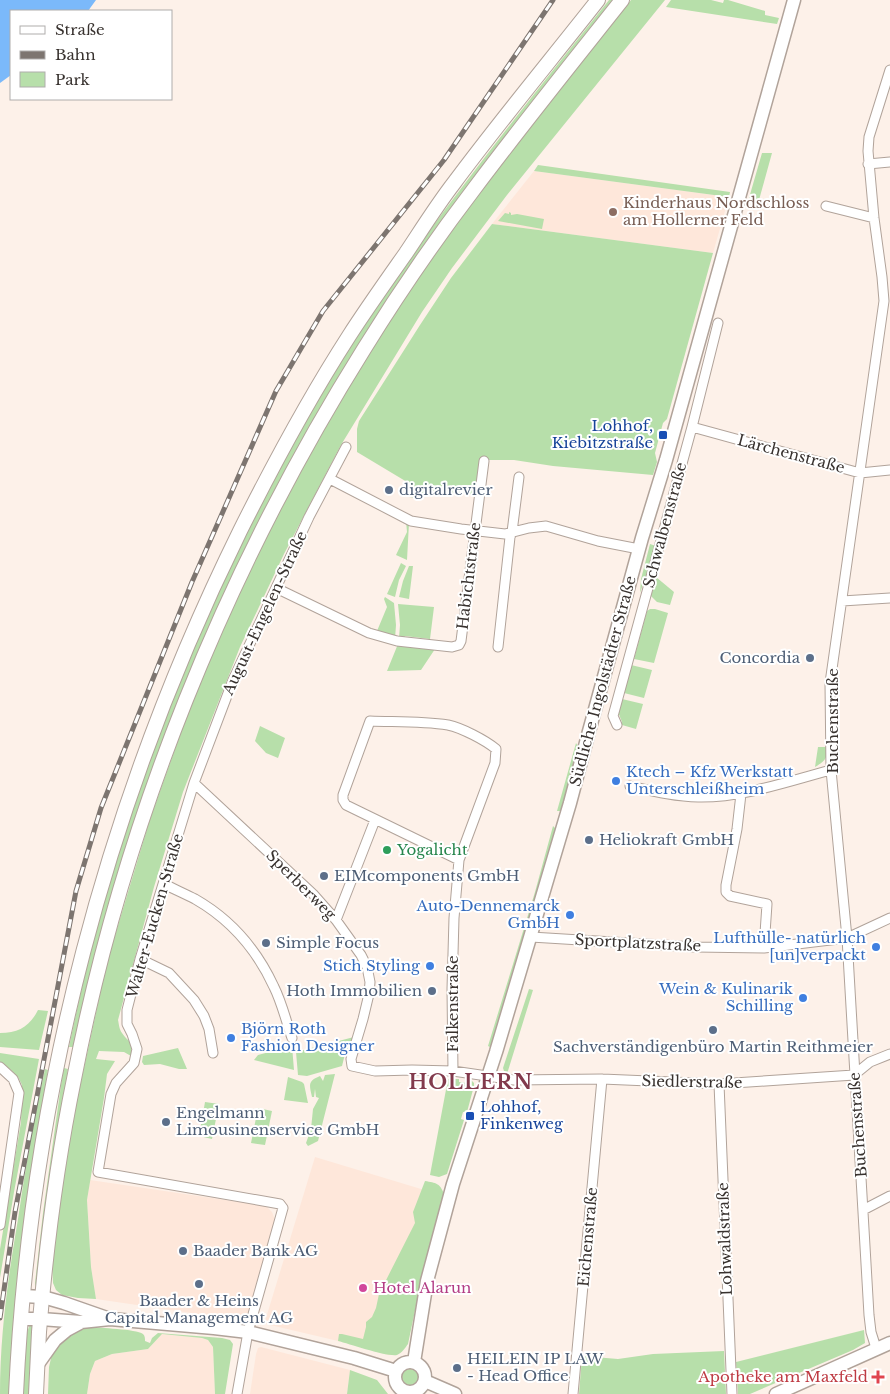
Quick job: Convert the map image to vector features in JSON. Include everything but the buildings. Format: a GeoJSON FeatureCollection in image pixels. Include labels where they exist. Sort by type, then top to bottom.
{"type":"FeatureCollection","features":[{"type":"Feature","properties":{"kind":"main road"},"geometry":{"type":"LineString","coordinates":[[16,1394],[29,1229],[54,1080],[83,951],[112,849],[139,767],[181,660],[219,574],[256,499],[294,427],[349,337],[454,184],[598,0]]}},
{"type":"Feature","properties":{"kind":"main road"},"geometry":{"type":"LineString","coordinates":[[36,1394],[43,1297],[56,1188],[71,1093],[90,1006],[145,809],[172,735],[201,665],[226,607],[275,505],[324,414],[365,347],[426,254],[472,191],[622,0]]}},
{"type":"Feature","properties":{"kind":"street","name":"Südliche Ingolstädter Straße"},"geometry":{"type":"LineString","coordinates":[[414,1362],[427,1281],[453,1184],[496,1052],[570,803],[639,549],[794,0]]}},
{"type":"Feature","properties":{"kind":"street","name":"Buchenstraße"},"geometry":{"type":"LineString","coordinates":[[876,1348],[868,1315],[848,938],[831,770],[830,683],[884,300],[868,164],[870,137],[890,70]]}},
{"type":"Feature","properties":{"kind":"street"},"geometry":{"type":"LineString","coordinates":[[868,164],[890,162]]}},
{"type":"Feature","properties":{"kind":"street"},"geometry":{"type":"LineString","coordinates":[[826,206],[874,218]]}},
{"type":"Feature","properties":{"kind":"street","name":"Schwalbenstraße"},"geometry":{"type":"LineString","coordinates":[[616,725],[613,716],[692,427],[718,323]]}},
{"type":"Feature","properties":{"kind":"street","name":"Lärchenstraße"},"geometry":{"type":"LineString","coordinates":[[692,427],[860,473],[890,470]]}},
{"type":"Feature","properties":{"kind":"street","name":"August-Engelen-Straße"},"geometry":{"type":"LineString","coordinates":[[194,782],[232,682],[309,517],[346,447]]}},
{"type":"Feature","properties":{"kind":"street","name":"Habichtstraße"},"geometry":{"type":"LineString","coordinates":[[276,588],[369,633],[397,641],[454,647],[459,645],[484,461]]}},
{"type":"Feature","properties":{"kind":"street"},"geometry":{"type":"LineString","coordinates":[[498,647],[510,537],[519,477]]}},
{"type":"Feature","properties":{"kind":"street"},"geometry":{"type":"LineString","coordinates":[[330,479],[411,521],[505,534],[546,526],[598,541],[639,549]]}},
{"type":"Feature","properties":{"kind":"street"},"geometry":{"type":"LineString","coordinates":[[842,601],[890,598]]}},
{"type":"Feature","properties":{"kind":"street","name":"Falkenstraße"},"geometry":{"type":"LineString","coordinates":[[375,820],[346,805],[343,800],[343,795],[370,721],[449,725],[463,730],[496,749],[495,763],[459,860],[454,918],[452,983],[454,1071]]}},
{"type":"Feature","properties":{"kind":"street"},"geometry":{"type":"LineString","coordinates":[[630,786],[698,797],[740,794],[831,770]]}},
{"type":"Feature","properties":{"kind":"street","name":"Walter-Eucken-Straße"},"geometry":{"type":"LineString","coordinates":[[194,782],[140,959],[127,1010],[127,1024],[137,1049],[134,1063],[116,1083],[111,1094],[98,1172],[280,1204],[282,1208],[248,1332]]}},
{"type":"Feature","properties":{"kind":"street","name":"Sperberweg"},"geometry":{"type":"LineString","coordinates":[[194,782],[313,894],[336,920],[361,955],[367,967],[370,982],[369,994],[351,1059],[352,1066]]}},
{"type":"Feature","properties":{"kind":"street"},"geometry":{"type":"LineString","coordinates":[[740,794],[737,829],[726,892],[730,896],[767,904],[764,948]]}},
{"type":"Feature","properties":{"kind":"street"},"geometry":{"type":"LineString","coordinates":[[336,920],[375,820],[459,860]]}},
{"type":"Feature","properties":{"kind":"street"},"geometry":{"type":"LineString","coordinates":[[164,884],[198,901],[222,918],[258,956],[275,988],[292,1038]]}},
{"type":"Feature","properties":{"kind":"street","name":"Sportplatzstraße"},"geometry":{"type":"LineString","coordinates":[[531,937],[697,947],[764,948],[848,938],[890,918]]}},
{"type":"Feature","properties":{"kind":"street"},"geometry":{"type":"LineString","coordinates":[[140,959],[169,972],[194,1000],[204,1016],[210,1032],[213,1053]]}},
{"type":"Feature","properties":{"kind":"street"},"geometry":{"type":"LineString","coordinates":[[854,1075],[870,1062],[890,1054]]}},
{"type":"Feature","properties":{"kind":"street","name":"Siedlerstraße"},"geometry":{"type":"LineString","coordinates":[[352,1066],[375,1071],[454,1071],[514,1080],[602,1080],[719,1084],[854,1075]]}},
{"type":"Feature","properties":{"kind":"street"},"geometry":{"type":"LineString","coordinates":[[0,1067],[13,1079],[19,1093],[0,1224]]}},
{"type":"Feature","properties":{"kind":"street","name":"Eichenstraße"},"geometry":{"type":"LineString","coordinates":[[573,1394],[602,1080]]}},
{"type":"Feature","properties":{"kind":"street","name":"Lohwaldstraße"},"geometry":{"type":"LineString","coordinates":[[719,1084],[732,1394]]}},
{"type":"Feature","properties":{"kind":"street"},"geometry":{"type":"LineString","coordinates":[[863,1210],[890,1196]]}},
{"type":"Feature","properties":{"kind":"street"},"geometry":{"type":"LineString","coordinates":[[23,1296],[43,1297],[110,1319]]}},
{"type":"Feature","properties":{"kind":"street"},"geometry":{"type":"LineString","coordinates":[[21,1319],[81,1322],[110,1319],[248,1332],[354,1358],[396,1371]]}},
{"type":"Feature","properties":{"kind":"street"},"geometry":{"type":"LineString","coordinates":[[38,1364],[56,1340],[67,1330],[81,1322]]}},
{"type":"Feature","properties":{"kind":"street"},"geometry":{"type":"LineString","coordinates":[[237,1394],[248,1332]]}},
{"type":"Feature","properties":{"kind":"street"},"geometry":{"type":"LineString","coordinates":[[776,1394],[890,1343]]}},
{"type":"Feature","properties":{"kind":"street"},"geometry":{"type":"LineString","coordinates":[[414,1362],[422,1367],[425,1381],[420,1389],[411,1393],[401,1390],[395,1381],[396,1371],[401,1365],[414,1362]]}},
{"type":"Feature","properties":{"kind":"street"},"geometry":{"type":"LineString","coordinates":[[425,1381],[455,1394]]}},
{"type":"Feature","properties":{"kind":"shaded area","name":"Kinderhaus Nordschloss am Hollerner Feld"},"geometry":{"type":"Polygon","coordinates":[[[534,171],[729,197],[713,253],[492,224],[534,171]]]}},
{"type":"Feature","properties":{"kind":"shaded area"},"geometry":{"type":"Polygon","coordinates":[[[315,1157],[441,1195],[397,1355],[388,1355],[355,1345],[266,1324],[266,1318],[315,1157]]]}},
{"type":"Feature","properties":{"kind":"shaded area"},"geometry":{"type":"Polygon","coordinates":[[[90,1180],[266,1206],[272,1212],[275,1220],[246,1321],[96,1299],[91,1267],[87,1200],[90,1180]]]}},
{"type":"Feature","properties":{"kind":"shaded area"},"geometry":{"type":"Polygon","coordinates":[[[162,1334],[208,1340],[213,1347],[215,1394],[87,1394],[90,1374],[95,1361],[112,1354],[148,1349],[162,1334]]]}},
{"type":"Feature","properties":{"kind":"shaded area"},"geometry":{"type":"Polygon","coordinates":[[[261,1347],[350,1370],[347,1394],[250,1394],[256,1354],[258,1348],[261,1347]]]}},
{"type":"Feature","properties":{"kind":"green space"},"geometry":{"type":"Polygon","coordinates":[[[609,0],[615,0],[381,311],[320,410],[247,547],[198,654],[87,988],[73,1047],[69,1047],[91,949],[118,853],[150,758],[186,664],[227,573],[271,483],[320,395],[385,292],[491,150],[609,0]]]}},
{"type":"Feature","properties":{"kind":"green space"},"geometry":{"type":"Polygon","coordinates":[[[631,0],[665,0],[507,195],[452,268],[422,312],[341,445],[284,554],[240,647],[183,792],[154,887],[118,1020],[121,1031],[132,1046],[131,1056],[124,1052],[99,1051],[96,1059],[115,1061],[107,1074],[87,1200],[91,1267],[96,1299],[62,1295],[56,1290],[53,1283],[52,1264],[55,1235],[75,1109],[107,962],[150,819],[195,693],[223,628],[312,447],[393,313],[460,217],[631,0]]]}},
{"type":"Feature","properties":{"kind":"green space"},"geometry":{"type":"Polygon","coordinates":[[[671,0],[711,0],[723,3],[724,0],[728,0],[765,11],[765,15],[779,18],[777,24],[666,7],[671,0]]]}},
{"type":"Feature","properties":{"kind":"green space"},"geometry":{"type":"Polygon","coordinates":[[[762,153],[772,153],[759,200],[749,198],[762,153]]]}},
{"type":"Feature","properties":{"kind":"green space"},"geometry":{"type":"Polygon","coordinates":[[[538,165],[730,192],[729,197],[534,171],[538,165]]]}},
{"type":"Feature","properties":{"kind":"green space"},"geometry":{"type":"Polygon","coordinates":[[[509,212],[511,215],[517,214],[544,219],[542,229],[498,221],[505,213],[509,214],[509,212]]]}},
{"type":"Feature","properties":{"kind":"green space"},"geometry":{"type":"Polygon","coordinates":[[[492,224],[713,253],[667,419],[663,423],[655,453],[657,462],[653,475],[553,466],[514,460],[480,460],[477,495],[427,490],[417,498],[409,497],[412,485],[357,452],[359,421],[451,278],[492,224]]]}},
{"type":"Feature","properties":{"kind":"green space"},"geometry":{"type":"Polygon","coordinates":[[[406,521],[409,523],[407,560],[396,555],[407,532],[406,521]]]}},
{"type":"Feature","properties":{"kind":"green space"},"geometry":{"type":"Polygon","coordinates":[[[650,544],[656,546],[640,593],[641,579],[650,544]]]}},
{"type":"Feature","properties":{"kind":"green space"},"geometry":{"type":"Polygon","coordinates":[[[401,563],[406,566],[399,580],[395,597],[387,594],[401,563]]]}},
{"type":"Feature","properties":{"kind":"green space"},"geometry":{"type":"Polygon","coordinates":[[[409,566],[413,566],[409,599],[399,597],[409,566]]]}},
{"type":"Feature","properties":{"kind":"green space"},"geometry":{"type":"Polygon","coordinates":[[[656,577],[674,592],[670,605],[657,602],[651,596],[656,577]]]}},
{"type":"Feature","properties":{"kind":"green space"},"geometry":{"type":"Polygon","coordinates":[[[385,597],[394,603],[395,639],[377,631],[387,607],[385,597]]]}},
{"type":"Feature","properties":{"kind":"green space"},"geometry":{"type":"Polygon","coordinates":[[[398,604],[434,607],[430,639],[405,636],[403,639],[399,638],[398,604]]]}},
{"type":"Feature","properties":{"kind":"green space"},"geometry":{"type":"Polygon","coordinates":[[[650,609],[668,613],[654,663],[634,659],[647,611],[650,609]]]}},
{"type":"Feature","properties":{"kind":"green space"},"geometry":{"type":"Polygon","coordinates":[[[398,644],[435,649],[421,670],[387,671],[398,644]]]}},
{"type":"Feature","properties":{"kind":"green space"},"geometry":{"type":"Polygon","coordinates":[[[631,665],[652,670],[644,698],[624,693],[631,665]]]}},
{"type":"Feature","properties":{"kind":"green space"},"geometry":{"type":"Polygon","coordinates":[[[622,699],[643,704],[636,729],[622,725],[618,712],[622,699]]]}},
{"type":"Feature","properties":{"kind":"green space"},"geometry":{"type":"Polygon","coordinates":[[[260,726],[285,738],[278,758],[266,753],[255,741],[260,726]]]}},
{"type":"Feature","properties":{"kind":"green space"},"geometry":{"type":"Polygon","coordinates":[[[576,743],[579,748],[561,811],[557,811],[576,743]]]}},
{"type":"Feature","properties":{"kind":"green space"},"geometry":{"type":"Polygon","coordinates":[[[818,747],[828,747],[828,751],[825,759],[815,767],[818,747]]]}},
{"type":"Feature","properties":{"kind":"green space"},"geometry":{"type":"Polygon","coordinates":[[[553,826],[557,830],[502,1016],[490,1047],[488,1046],[553,826]]]}},
{"type":"Feature","properties":{"kind":"green space"},"geometry":{"type":"Polygon","coordinates":[[[529,989],[533,990],[507,1074],[505,1074],[503,1068],[529,989]]]}},
{"type":"Feature","properties":{"kind":"green space"},"geometry":{"type":"Polygon","coordinates":[[[38,1010],[48,1011],[39,1050],[0,1047],[0,1033],[13,1032],[23,1028],[38,1010]]]}},
{"type":"Feature","properties":{"kind":"green space"},"geometry":{"type":"Polygon","coordinates":[[[354,1037],[345,1054],[342,1066],[307,1076],[298,1075],[296,1052],[354,1037]]]}},
{"type":"Feature","properties":{"kind":"green space"},"geometry":{"type":"Polygon","coordinates":[[[292,1046],[294,1070],[254,1060],[258,1055],[292,1046]]]}},
{"type":"Feature","properties":{"kind":"green space"},"geometry":{"type":"Polygon","coordinates":[[[178,1048],[187,1069],[160,1064],[144,1065],[142,1062],[143,1056],[178,1048]]]}},
{"type":"Feature","properties":{"kind":"green space"},"geometry":{"type":"Polygon","coordinates":[[[0,1053],[39,1059],[0,1278],[0,1249],[21,1122],[22,1085],[18,1077],[11,1070],[0,1063],[0,1053]]]}},
{"type":"Feature","properties":{"kind":"green space"},"geometry":{"type":"Polygon","coordinates":[[[64,1068],[68,1069],[49,1187],[36,1289],[35,1283],[43,1213],[64,1068]]]}},
{"type":"Feature","properties":{"kind":"green space"},"geometry":{"type":"Polygon","coordinates":[[[45,1069],[48,1070],[17,1278],[9,1394],[0,1394],[1,1350],[8,1284],[33,1125],[45,1069]]]}},
{"type":"Feature","properties":{"kind":"green space"},"geometry":{"type":"Polygon","coordinates":[[[335,1074],[318,1141],[308,1146],[306,1143],[311,1129],[313,1109],[319,1098],[316,1097],[315,1089],[314,1097],[312,1097],[311,1081],[320,1076],[323,1081],[325,1075],[335,1074]]]}},
{"type":"Feature","properties":{"kind":"green space"},"geometry":{"type":"Polygon","coordinates":[[[288,1077],[304,1084],[308,1103],[284,1100],[288,1077]]]}},
{"type":"Feature","properties":{"kind":"green space"},"geometry":{"type":"Polygon","coordinates":[[[448,1079],[459,1079],[459,1082],[467,1083],[468,1079],[470,1079],[474,1086],[467,1112],[463,1112],[461,1119],[464,1120],[447,1174],[439,1177],[430,1175],[448,1079]]]}},
{"type":"Feature","properties":{"kind":"green space"},"geometry":{"type":"Polygon","coordinates":[[[205,1102],[219,1104],[212,1139],[199,1136],[205,1102]]]}},
{"type":"Feature","properties":{"kind":"green space"},"geometry":{"type":"Polygon","coordinates":[[[258,1108],[272,1111],[265,1145],[251,1143],[258,1108]]]}},
{"type":"Feature","properties":{"kind":"green space"},"geometry":{"type":"Polygon","coordinates":[[[425,1181],[437,1184],[444,1194],[422,1277],[408,1344],[400,1353],[392,1355],[338,1341],[339,1334],[363,1339],[366,1322],[372,1317],[379,1294],[415,1223],[413,1212],[425,1181]]]}},
{"type":"Feature","properties":{"kind":"green space"},"geometry":{"type":"Polygon","coordinates":[[[30,1324],[33,1324],[29,1394],[23,1394],[26,1335],[30,1324]]]}},
{"type":"Feature","properties":{"kind":"green space"},"geometry":{"type":"Polygon","coordinates":[[[90,1327],[139,1332],[144,1335],[145,1341],[150,1343],[152,1338],[158,1333],[230,1340],[233,1344],[225,1394],[215,1394],[213,1347],[208,1340],[162,1334],[148,1349],[112,1354],[95,1361],[90,1374],[87,1394],[48,1394],[49,1367],[52,1354],[66,1336],[90,1327]]]}},
{"type":"Feature","properties":{"kind":"green space"},"geometry":{"type":"Polygon","coordinates":[[[864,1330],[865,1343],[853,1350],[750,1394],[738,1394],[736,1362],[864,1330]]]}},
{"type":"Feature","properties":{"kind":"green space"},"geometry":{"type":"Polygon","coordinates":[[[724,1351],[726,1394],[579,1394],[582,1356],[618,1359],[653,1354],[724,1351]]]}},
{"type":"Feature","properties":{"kind":"green space"},"geometry":{"type":"Polygon","coordinates":[[[410,1369],[416,1372],[419,1378],[416,1384],[410,1387],[404,1384],[401,1378],[404,1372],[410,1369]]]}},
{"type":"Feature","properties":{"kind":"green space"},"geometry":{"type":"Polygon","coordinates":[[[350,1370],[377,1380],[388,1394],[347,1394],[350,1370]]]}},
{"type":"Feature","properties":{"kind":"water"},"geometry":{"type":"Polygon","coordinates":[[[0,0],[96,0],[89,10],[10,10],[10,76],[0,83],[0,0]]]}},
{"type":"Feature","properties":{"kind":"railway"},"geometry":{"type":"LineString","coordinates":[[0,1318],[15,1212],[76,891],[101,808],[192,582],[276,391],[323,311],[444,160],[553,0]]}},
{"type":"Feature","properties":{"kind":"place","name":"Kinderhaus Nordschloss am Hollerner Feld"},"geometry":{"type":"Point","coordinates":[613,212]}},
{"type":"Feature","properties":{"kind":"place","name":"Lohhof, Kiebitzstraße"},"geometry":{"type":"Point","coordinates":[663,435]}},
{"type":"Feature","properties":{"kind":"place","name":"digitalrevier"},"geometry":{"type":"Point","coordinates":[389,490]}},
{"type":"Feature","properties":{"kind":"place","name":"Concordia"},"geometry":{"type":"Point","coordinates":[810,658]}},
{"type":"Feature","properties":{"kind":"place","name":"Ktech – Kfz Werkstatt Unterschleißheim"},"geometry":{"type":"Point","coordinates":[616,781]}},
{"type":"Feature","properties":{"kind":"place","name":"Heliokraft GmbH"},"geometry":{"type":"Point","coordinates":[589,840]}},
{"type":"Feature","properties":{"kind":"place","name":"Yogalicht"},"geometry":{"type":"Point","coordinates":[387,850]}},
{"type":"Feature","properties":{"kind":"place","name":"EIMcomponents GmbH"},"geometry":{"type":"Point","coordinates":[324,876]}},
{"type":"Feature","properties":{"kind":"place","name":"Auto-Dennemarck GmbH"},"geometry":{"type":"Point","coordinates":[570,915]}},
{"type":"Feature","properties":{"kind":"place","name":"Simple Focus"},"geometry":{"type":"Point","coordinates":[266,943]}},
{"type":"Feature","properties":{"kind":"place","name":"Lufthülle- natürlich [un]verpackt"},"geometry":{"type":"Point","coordinates":[876,947]}},
{"type":"Feature","properties":{"kind":"place","name":"Stich Styling"},"geometry":{"type":"Point","coordinates":[430,966]}},
{"type":"Feature","properties":{"kind":"place","name":"Hoth Immobilien"},"geometry":{"type":"Point","coordinates":[432,991]}},
{"type":"Feature","properties":{"kind":"place","name":"Wein & Kulinarik Schilling"},"geometry":{"type":"Point","coordinates":[803,998]}},
{"type":"Feature","properties":{"kind":"place","name":"Sachverständigenbüro Martin Reithmeier"},"geometry":{"type":"Point","coordinates":[713,1030]}},
{"type":"Feature","properties":{"kind":"place","name":"Björn Roth Fashion Designer"},"geometry":{"type":"Point","coordinates":[231,1038]}},
{"type":"Feature","properties":{"kind":"place","name":"Lohhof, Finkenweg"},"geometry":{"type":"Point","coordinates":[470,1116]}},
{"type":"Feature","properties":{"kind":"place","name":"Engelmann Limousinenservice GmbH"},"geometry":{"type":"Point","coordinates":[166,1122]}},
{"type":"Feature","properties":{"kind":"place","name":"Baader Bank AG"},"geometry":{"type":"Point","coordinates":[183,1251]}},
{"type":"Feature","properties":{"kind":"place","name":"Baader & Heins Capital Management AG"},"geometry":{"type":"Point","coordinates":[199,1284]}},
{"type":"Feature","properties":{"kind":"place","name":"Hotel Alarun"},"geometry":{"type":"Point","coordinates":[363,1288]}},
{"type":"Feature","properties":{"kind":"place","name":"HEILEIN IP LAW - Head Office"},"geometry":{"type":"Point","coordinates":[457,1368]}},
{"type":"Feature","properties":{"kind":"place","name":"Apotheke am Maxfeld"},"geometry":{"type":"Point","coordinates":[878,1377]}},
{"type":"Feature","properties":{"kind":"district","name":"HOLLERN"},"geometry":{"type":"Point","coordinates":[471,1082]}}]}
